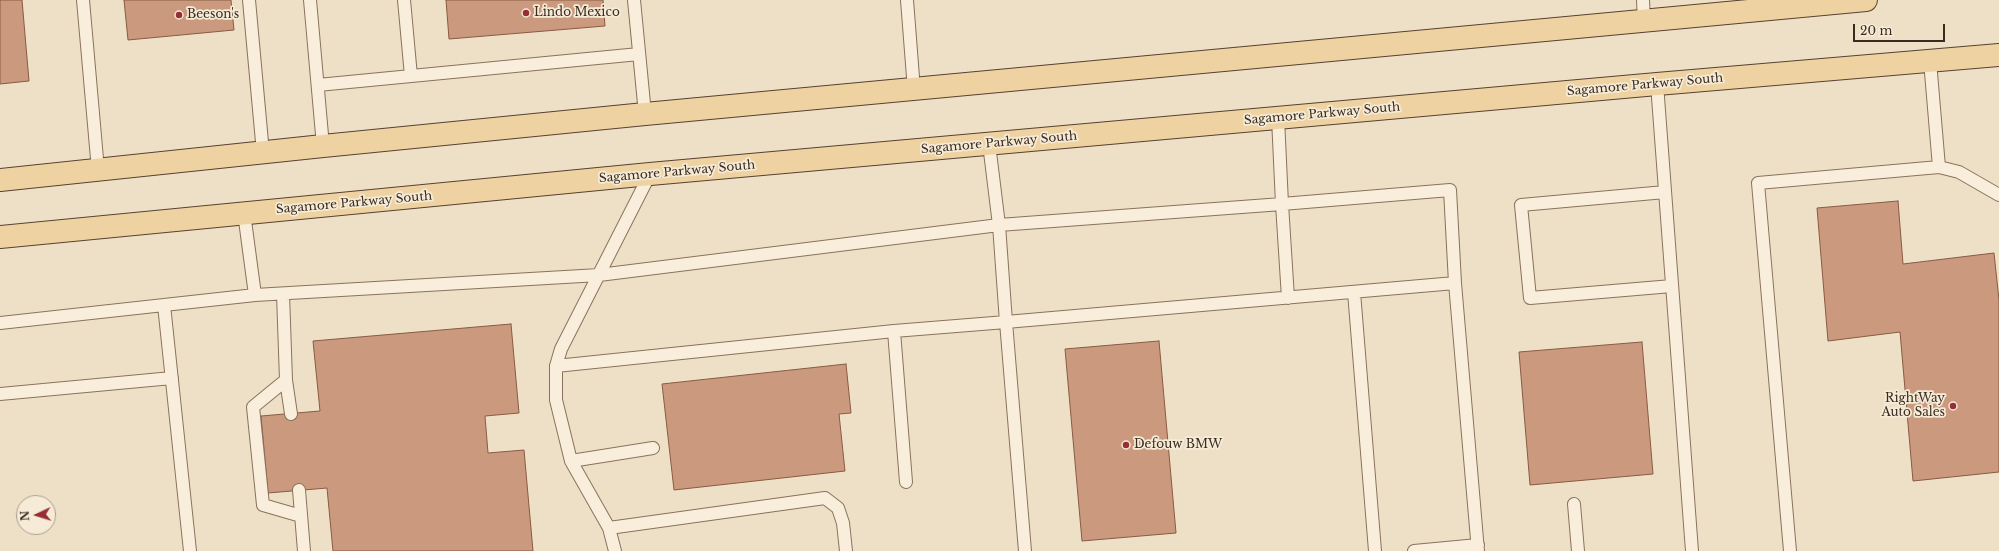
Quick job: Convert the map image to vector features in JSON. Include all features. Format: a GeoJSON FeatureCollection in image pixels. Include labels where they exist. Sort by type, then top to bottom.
{"type":"FeatureCollection","features":[{"type":"Feature","properties":{"kind":"main road"},"geometry":{"type":"LineString","coordinates":[[0,180],[645,114],[914,90],[1841,1],[1866,0]]}},
{"type":"Feature","properties":{"kind":"main road","name":"Sagamore Parkway South"},"geometry":{"type":"LineString","coordinates":[[0,237],[650,174],[1657,84],[1999,56]]}},
{"type":"Feature","properties":{"kind":"lane"},"geometry":{"type":"LineString","coordinates":[[83,0],[98,170]]}},
{"type":"Feature","properties":{"kind":"lane"},"geometry":{"type":"LineString","coordinates":[[249,0],[263,153]]}},
{"type":"Feature","properties":{"kind":"lane"},"geometry":{"type":"LineString","coordinates":[[310,0],[323,146]]}},
{"type":"Feature","properties":{"kind":"lane"},"geometry":{"type":"LineString","coordinates":[[404,0],[411,76]]}},
{"type":"Feature","properties":{"kind":"lane"},"geometry":{"type":"LineString","coordinates":[[634,0],[645,114]]}},
{"type":"Feature","properties":{"kind":"lane"},"geometry":{"type":"LineString","coordinates":[[907,0],[914,90]]}},
{"type":"Feature","properties":{"kind":"lane"},"geometry":{"type":"LineString","coordinates":[[1643,0],[1644,21]]}},
{"type":"Feature","properties":{"kind":"lane"},"geometry":{"type":"LineString","coordinates":[[318,85],[639,54]]}},
{"type":"Feature","properties":{"kind":"lane"},"geometry":{"type":"LineString","coordinates":[[1930,61],[1939,167]]}},
{"type":"Feature","properties":{"kind":"lane"},"geometry":{"type":"LineString","coordinates":[[1657,84],[1692,551]]}},
{"type":"Feature","properties":{"kind":"lane"},"geometry":{"type":"LineString","coordinates":[[1278,118],[1288,298]]}},
{"type":"Feature","properties":{"kind":"lane"},"geometry":{"type":"LineString","coordinates":[[989,144],[999,225],[1024,551]]}},
{"type":"Feature","properties":{"kind":"lane"},"geometry":{"type":"LineString","coordinates":[[1790,551],[1758,183],[1939,167],[1959,172],[1999,195]]}},
{"type":"Feature","properties":{"kind":"lane"},"geometry":{"type":"LineString","coordinates":[[615,551],[609,528],[571,462],[556,400],[556,366],[561,349],[650,174]]}},
{"type":"Feature","properties":{"kind":"lane"},"geometry":{"type":"LineString","coordinates":[[0,323],[255,295],[599,275],[999,225],[1450,190],[1455,283],[1478,548],[1414,551]]}},
{"type":"Feature","properties":{"kind":"lane"},"geometry":{"type":"LineString","coordinates":[[1665,192],[1521,205],[1530,298],[1672,286]]}},
{"type":"Feature","properties":{"kind":"lane"},"geometry":{"type":"LineString","coordinates":[[244,213],[255,295]]}},
{"type":"Feature","properties":{"kind":"lane"},"geometry":{"type":"LineString","coordinates":[[556,366],[894,332],[1455,283]]}},
{"type":"Feature","properties":{"kind":"lane"},"geometry":{"type":"LineString","coordinates":[[1354,292],[1375,551]]}},
{"type":"Feature","properties":{"kind":"lane"},"geometry":{"type":"LineString","coordinates":[[283,294],[286,380],[291,414]]}},
{"type":"Feature","properties":{"kind":"lane"},"geometry":{"type":"LineString","coordinates":[[164,305],[190,551]]}},
{"type":"Feature","properties":{"kind":"lane"},"geometry":{"type":"LineString","coordinates":[[894,332],[906,482]]}},
{"type":"Feature","properties":{"kind":"lane"},"geometry":{"type":"LineString","coordinates":[[0,394],[172,378]]}},
{"type":"Feature","properties":{"kind":"lane"},"geometry":{"type":"LineString","coordinates":[[286,380],[253,407],[263,505],[301,516]]}},
{"type":"Feature","properties":{"kind":"lane"},"geometry":{"type":"LineString","coordinates":[[571,462],[653,448]]}},
{"type":"Feature","properties":{"kind":"lane"},"geometry":{"type":"LineString","coordinates":[[299,490],[304,551]]}},
{"type":"Feature","properties":{"kind":"lane"},"geometry":{"type":"LineString","coordinates":[[609,528],[826,498],[838,508],[843,523],[846,551]]}},
{"type":"Feature","properties":{"kind":"lane"},"geometry":{"type":"LineString","coordinates":[[1574,504],[1578,551]]}},
{"type":"Feature","properties":{"kind":"building"},"geometry":{"type":"Polygon","coordinates":[[[0,0],[22,0],[29,81],[0,84],[0,0]]]}},
{"type":"Feature","properties":{"kind":"building","name":"Beeson's"},"geometry":{"type":"Polygon","coordinates":[[[124,0],[231,0],[234,30],[128,40],[124,0]]]}},
{"type":"Feature","properties":{"kind":"building","name":"Lindo Mexico"},"geometry":{"type":"Polygon","coordinates":[[[446,0],[603,0],[605,26],[449,39],[446,0]]]}},
{"type":"Feature","properties":{"kind":"building","name":"RightWay Auto Sales"},"geometry":{"type":"Polygon","coordinates":[[[1898,201],[1903,264],[1994,253],[1999,300],[1999,472],[1913,481],[1900,332],[1828,341],[1817,208],[1898,201]]]}},
{"type":"Feature","properties":{"kind":"building"},"geometry":{"type":"Polygon","coordinates":[[[511,324],[519,413],[485,416],[488,453],[524,450],[533,551],[333,551],[327,488],[268,493],[261,416],[320,411],[313,341],[511,324]]]}},
{"type":"Feature","properties":{"kind":"building"},"geometry":{"type":"Polygon","coordinates":[[[1159,341],[1176,533],[1082,541],[1065,349],[1159,341]]]}},
{"type":"Feature","properties":{"kind":"building"},"geometry":{"type":"Polygon","coordinates":[[[1642,342],[1653,474],[1530,485],[1519,352],[1642,342]]]}},
{"type":"Feature","properties":{"kind":"building"},"geometry":{"type":"Polygon","coordinates":[[[846,364],[851,413],[839,414],[845,471],[674,490],[662,384],[846,364]]]}},
{"type":"Feature","properties":{"kind":"place","name":"Lindo Mexico"},"geometry":{"type":"Point","coordinates":[526,13]}},
{"type":"Feature","properties":{"kind":"place","name":"Beeson's"},"geometry":{"type":"Point","coordinates":[179,15]}},
{"type":"Feature","properties":{"kind":"place","name":"RightWay Auto Sales"},"geometry":{"type":"Point","coordinates":[1953,406]}},
{"type":"Feature","properties":{"kind":"place","name":"Defouw BMW"},"geometry":{"type":"Point","coordinates":[1126,445]}}]}
